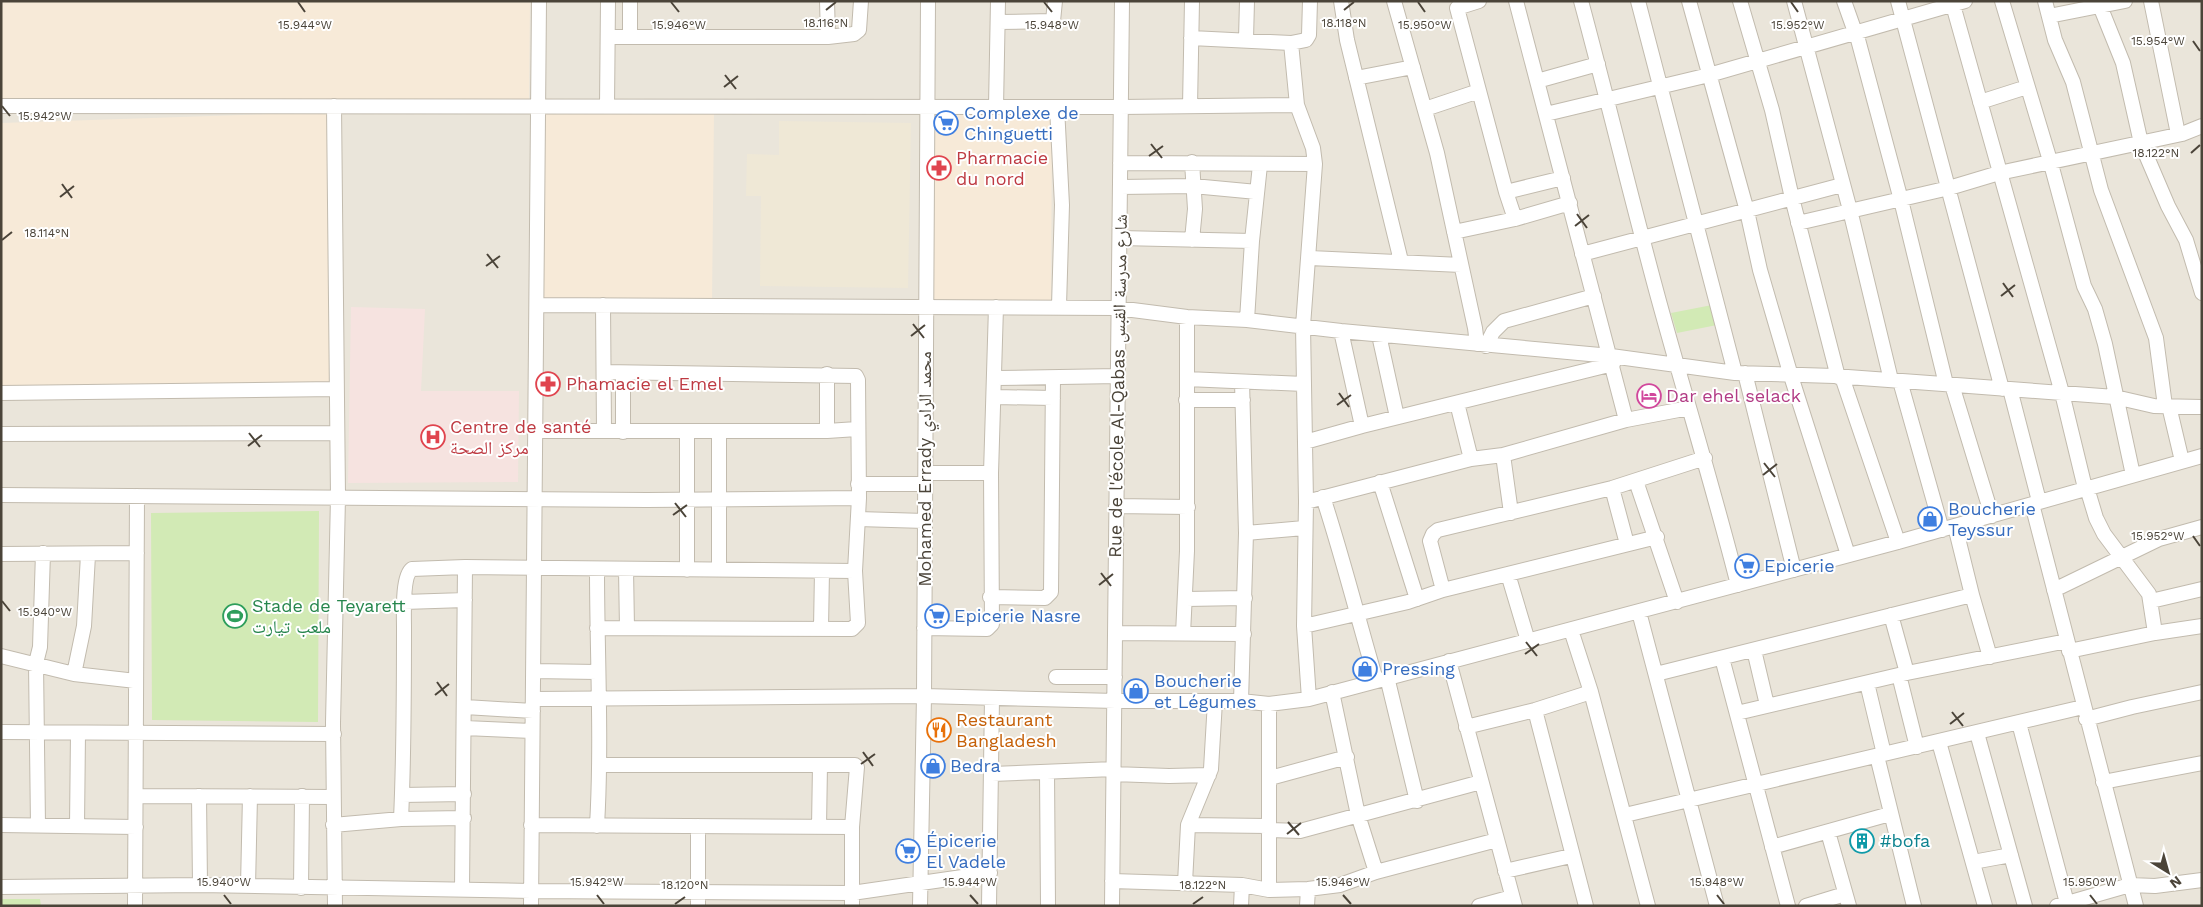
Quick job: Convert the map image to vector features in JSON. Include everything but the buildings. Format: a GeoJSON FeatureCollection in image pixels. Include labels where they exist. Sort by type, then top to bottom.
{"type":"FeatureCollection","features":[{"type":"Feature","properties":{"kind":"street"},"geometry":{"type":"LineString","coordinates":[[531,906],[539,1]]}},
{"type":"Feature","properties":{"kind":"street"},"geometry":{"type":"LineString","coordinates":[[608,1],[608,106]]}},
{"type":"Feature","properties":{"kind":"street"},"geometry":{"type":"LineString","coordinates":[[630,1],[630,36]]}},
{"type":"Feature","properties":{"kind":"street"},"geometry":{"type":"LineString","coordinates":[[827,1],[828,37]]}},
{"type":"Feature","properties":{"kind":"street"},"geometry":{"type":"LineString","coordinates":[[609,37],[828,37],[858,32],[861,1]]}},
{"type":"Feature","properties":{"kind":"street","name":"Mohamed Errady محمد الرادي"},"geometry":{"type":"LineString","coordinates":[[920,906],[924,696],[928,1]]}},
{"type":"Feature","properties":{"kind":"street"},"geometry":{"type":"LineString","coordinates":[[996,106],[998,1]]}},
{"type":"Feature","properties":{"kind":"street"},"geometry":{"type":"LineString","coordinates":[[998,22],[1053,21],[1055,1]]}},
{"type":"Feature","properties":{"kind":"street","name":"Rue de l'école Al-Qabas شارع مدرسة القبس"},"geometry":{"type":"LineString","coordinates":[[1112,906],[1116,701],[1116,506],[1122,1]]}},
{"type":"Feature","properties":{"kind":"street"},"geometry":{"type":"LineString","coordinates":[[1190,106],[1192,1]]}},
{"type":"Feature","properties":{"kind":"street"},"geometry":{"type":"LineString","coordinates":[[1246,39],[1247,1]]}},
{"type":"Feature","properties":{"kind":"street"},"geometry":{"type":"LineString","coordinates":[[1191,38],[1246,39],[1291,43],[1308,38],[1310,1]]}},
{"type":"Feature","properties":{"kind":"street"},"geometry":{"type":"LineString","coordinates":[[1341,1],[1356,78],[1401,262]]}},
{"type":"Feature","properties":{"kind":"street"},"geometry":{"type":"LineString","coordinates":[[1394,1],[1425,109],[1481,345]]}},
{"type":"Feature","properties":{"kind":"street"},"geometry":{"type":"LineString","coordinates":[[1479,1],[1456,5],[1506,192],[1515,219]]}},
{"type":"Feature","properties":{"kind":"street"},"geometry":{"type":"LineString","coordinates":[[1516,1],[1564,178],[1582,254],[1612,360],[1626,420]]}},
{"type":"Feature","properties":{"kind":"street"},"geometry":{"type":"LineString","coordinates":[[1581,1],[1608,100],[1642,239],[1676,364],[1705,458],[1738,585]]}},
{"type":"Feature","properties":{"kind":"street"},"geometry":{"type":"LineString","coordinates":[[1638,1],[1695,224],[1740,373],[1794,570]]}},
{"type":"Feature","properties":{"kind":"street"},"geometry":{"type":"LineString","coordinates":[[1689,1],[1747,211],[1760,270],[1791,376],[1848,555]]}},
{"type":"Feature","properties":{"kind":"street"},"geometry":{"type":"LineString","coordinates":[[1740,1],[1756,61],[1772,110],[1798,223],[1840,377],[1898,542]]}},
{"type":"Feature","properties":{"kind":"street"},"geometry":{"type":"LineString","coordinates":[[1794,1],[1896,381],[1972,595],[1990,657]]}},
{"type":"Feature","properties":{"kind":"street"},"geometry":{"type":"LineString","coordinates":[[1844,1],[1856,32],[1949,385],[1992,516]]}},
{"type":"Feature","properties":{"kind":"street"},"geometry":{"type":"LineString","coordinates":[[1898,1],[2006,389],[2035,502],[2068,646],[2136,906]]}},
{"type":"Feature","properties":{"kind":"street"},"geometry":{"type":"LineString","coordinates":[[2002,1],[2084,286],[2095,309],[2100,326],[2133,475]]}},
{"type":"Feature","properties":{"kind":"street"},"geometry":{"type":"LineString","coordinates":[[2045,1],[2055,40],[2073,82],[2090,155],[2156,338],[2167,406],[2182,461]]}},
{"type":"Feature","properties":{"kind":"street"},"geometry":{"type":"LineString","coordinates":[[2049,16],[2099,4],[2125,1]]}},
{"type":"Feature","properties":{"kind":"street"},"geometry":{"type":"LineString","coordinates":[[2151,1],[2178,134]]}},
{"type":"Feature","properties":{"kind":"street"},"geometry":{"type":"LineString","coordinates":[[1546,114],[1709,75],[1953,3],[2062,393],[2086,488],[2096,518],[2104,534],[2137,576],[2151,601],[2156,633]]}},
{"type":"Feature","properties":{"kind":"street"},"geometry":{"type":"LineString","coordinates":[[2099,4],[2123,63],[2141,143],[2168,206],[2186,240],[2202,293]]}},
{"type":"Feature","properties":{"kind":"street"},"geometry":{"type":"LineString","coordinates":[[1291,43],[1298,104],[1313,148],[1315,164],[1310,258],[1303,326],[1306,502],[1304,528],[1304,626],[1309,699]]}},
{"type":"Feature","properties":{"kind":"street"},"geometry":{"type":"LineString","coordinates":[[1538,81],[1598,64]]}},
{"type":"Feature","properties":{"kind":"street"},"geometry":{"type":"LineString","coordinates":[[1356,78],[1413,67]]}},
{"type":"Feature","properties":{"kind":"street"},"geometry":{"type":"LineString","coordinates":[[1980,102],[2027,86]]}},
{"type":"Feature","properties":{"kind":"street"},"geometry":{"type":"LineString","coordinates":[[1425,109],[1479,91]]}},
{"type":"Feature","properties":{"kind":"street"},"geometry":{"type":"LineString","coordinates":[[1,106],[1190,106],[1298,104]]}},
{"type":"Feature","properties":{"kind":"street"},"geometry":{"type":"LineString","coordinates":[[334,106],[338,497],[333,797],[335,906]]}},
{"type":"Feature","properties":{"kind":"street"},"geometry":{"type":"LineString","coordinates":[[1057,106],[1062,205],[1059,306]]}},
{"type":"Feature","properties":{"kind":"street"},"geometry":{"type":"LineString","coordinates":[[1798,223],[1901,200],[1999,173],[2050,164],[2141,143],[2202,126]]}},
{"type":"Feature","properties":{"kind":"street"},"geometry":{"type":"LineString","coordinates":[[1192,162],[1195,209],[1192,240]]}},
{"type":"Feature","properties":{"kind":"street"},"geometry":{"type":"LineString","coordinates":[[1120,163],[1315,164]]}},
{"type":"Feature","properties":{"kind":"street"},"geometry":{"type":"LineString","coordinates":[[1247,320],[1252,241],[1260,165]]}},
{"type":"Feature","properties":{"kind":"street"},"geometry":{"type":"LineString","coordinates":[[1506,192],[1564,178]]}},
{"type":"Feature","properties":{"kind":"street"},"geometry":{"type":"LineString","coordinates":[[1582,254],[1842,185]]}},
{"type":"Feature","properties":{"kind":"street"},"geometry":{"type":"LineString","coordinates":[[1120,187],[1193,186],[1257,192]]}},
{"type":"Feature","properties":{"kind":"street"},"geometry":{"type":"LineString","coordinates":[[1454,232],[1515,219],[1570,203]]}},
{"type":"Feature","properties":{"kind":"street"},"geometry":{"type":"LineString","coordinates":[[1120,238],[1252,241]]}},
{"type":"Feature","properties":{"kind":"street"},"geometry":{"type":"LineString","coordinates":[[1310,258],[1461,265]]}},
{"type":"Feature","properties":{"kind":"street"},"geometry":{"type":"LineString","coordinates":[[1481,345],[1504,320],[1594,296]]}},
{"type":"Feature","properties":{"kind":"street"},"geometry":{"type":"LineString","coordinates":[[537,305],[1059,306],[1118,308],[1187,317],[1247,320],[1612,360],[1676,364],[1740,373],[1840,377],[2062,393],[2115,397],[2167,406],[2202,407]]}},
{"type":"Feature","properties":{"kind":"street"},"geometry":{"type":"LineString","coordinates":[[603,306],[604,431]]}},
{"type":"Feature","properties":{"kind":"street"},"geometry":{"type":"LineString","coordinates":[[924,628],[990,628],[991,474],[996,378],[996,307]]}},
{"type":"Feature","properties":{"kind":"street"},"geometry":{"type":"LineString","coordinates":[[1183,634],[1186,599],[1188,507],[1187,317]]}},
{"type":"Feature","properties":{"kind":"street"},"geometry":{"type":"LineString","coordinates":[[1341,331],[1362,426]]}},
{"type":"Feature","properties":{"kind":"street"},"geometry":{"type":"LineString","coordinates":[[1380,335],[1397,417]]}},
{"type":"Feature","properties":{"kind":"street"},"geometry":{"type":"LineString","coordinates":[[1305,442],[1397,417],[1457,404],[1612,360]]}},
{"type":"Feature","properties":{"kind":"street"},"geometry":{"type":"LineString","coordinates":[[597,628],[852,629],[858,623],[855,571],[859,491],[858,380],[852,374],[604,372]]}},
{"type":"Feature","properties":{"kind":"street"},"geometry":{"type":"LineString","coordinates":[[623,373],[623,432]]}},
{"type":"Feature","properties":{"kind":"street"},"geometry":{"type":"LineString","coordinates":[[827,374],[827,432]]}},
{"type":"Feature","properties":{"kind":"street"},"geometry":{"type":"LineString","coordinates":[[996,378],[1118,376]]}},
{"type":"Feature","properties":{"kind":"street"},"geometry":{"type":"LineString","coordinates":[[990,597],[1045,598],[1051,592],[1053,378]]}},
{"type":"Feature","properties":{"kind":"street"},"geometry":{"type":"LineString","coordinates":[[1186,379],[1304,384]]}},
{"type":"Feature","properties":{"kind":"street"},"geometry":{"type":"LineString","coordinates":[[1241,701],[1246,533],[1242,382]]}},
{"type":"Feature","properties":{"kind":"street"},"geometry":{"type":"LineString","coordinates":[[1,393],[337,388]]}},
{"type":"Feature","properties":{"kind":"street"},"geometry":{"type":"LineString","coordinates":[[995,397],[1053,398]]}},
{"type":"Feature","properties":{"kind":"street"},"geometry":{"type":"LineString","coordinates":[[1186,400],[1243,400]]}},
{"type":"Feature","properties":{"kind":"street"},"geometry":{"type":"LineString","coordinates":[[1457,404],[1471,459]]}},
{"type":"Feature","properties":{"kind":"street"},"geometry":{"type":"LineString","coordinates":[[1306,502],[1471,459],[1503,455],[1626,420],[1689,408]]}},
{"type":"Feature","properties":{"kind":"street"},"geometry":{"type":"LineString","coordinates":[[536,431],[827,432],[857,429]]}},
{"type":"Feature","properties":{"kind":"street"},"geometry":{"type":"LineString","coordinates":[[687,432],[687,570]]}},
{"type":"Feature","properties":{"kind":"street"},"geometry":{"type":"LineString","coordinates":[[719,432],[719,570]]}},
{"type":"Feature","properties":{"kind":"street"},"geometry":{"type":"LineString","coordinates":[[1,434],[337,433]]}},
{"type":"Feature","properties":{"kind":"street"},"geometry":{"type":"LineString","coordinates":[[1503,455],[1511,512]]}},
{"type":"Feature","properties":{"kind":"street"},"geometry":{"type":"LineString","coordinates":[[465,707],[533,705],[600,699],[924,696],[1116,701],[1241,701],[1269,704],[1309,699],[1898,542],[2202,456]]}},
{"type":"Feature","properties":{"kind":"street"},"geometry":{"type":"LineString","coordinates":[[1443,590],[1430,541],[1432,534],[1511,512],[1612,488],[1705,458]]}},
{"type":"Feature","properties":{"kind":"street"},"geometry":{"type":"LineString","coordinates":[[1,495],[647,500],[859,491],[925,478],[991,474]]}},
{"type":"Feature","properties":{"kind":"street"},"geometry":{"type":"LineString","coordinates":[[1636,481],[1657,537],[1677,602]]}},
{"type":"Feature","properties":{"kind":"street"},"geometry":{"type":"LineString","coordinates":[[1380,482],[1417,599]]}},
{"type":"Feature","properties":{"kind":"street"},"geometry":{"type":"LineString","coordinates":[[1612,488],[1627,544]]}},
{"type":"Feature","properties":{"kind":"street"},"geometry":{"type":"LineString","coordinates":[[135,906],[137,496]]}},
{"type":"Feature","properties":{"kind":"street"},"geometry":{"type":"LineString","coordinates":[[1323,497],[1343,558],[1356,615],[1382,678],[1417,801]]}},
{"type":"Feature","properties":{"kind":"street"},"geometry":{"type":"LineString","coordinates":[[1116,506],[1188,507]]}},
{"type":"Feature","properties":{"kind":"street"},"geometry":{"type":"LineString","coordinates":[[858,519],[925,521]]}},
{"type":"Feature","properties":{"kind":"street"},"geometry":{"type":"LineString","coordinates":[[2054,590],[2159,539],[2202,527]]}},
{"type":"Feature","properties":{"kind":"street"},"geometry":{"type":"LineString","coordinates":[[1246,533],[1304,528]]}},
{"type":"Feature","properties":{"kind":"street"},"geometry":{"type":"LineString","coordinates":[[1304,626],[1356,615],[1443,590],[1657,537]]}},
{"type":"Feature","properties":{"kind":"street"},"geometry":{"type":"LineString","coordinates":[[38,826],[36,663],[40,647],[43,553]]}},
{"type":"Feature","properties":{"kind":"street"},"geometry":{"type":"LineString","coordinates":[[1,554],[88,555],[137,553]]}},
{"type":"Feature","properties":{"kind":"street"},"geometry":{"type":"LineString","coordinates":[[74,674],[84,626],[88,555]]}},
{"type":"Feature","properties":{"kind":"street"},"geometry":{"type":"LineString","coordinates":[[462,890],[465,567]]}},
{"type":"Feature","properties":{"kind":"street"},"geometry":{"type":"LineString","coordinates":[[401,819],[405,734],[404,602],[407,574],[412,568],[855,571]]}},
{"type":"Feature","properties":{"kind":"street"},"geometry":{"type":"LineString","coordinates":[[597,569],[597,672],[600,699],[600,765],[597,826]]}},
{"type":"Feature","properties":{"kind":"street"},"geometry":{"type":"LineString","coordinates":[[626,569],[627,628]]}},
{"type":"Feature","properties":{"kind":"street"},"geometry":{"type":"LineString","coordinates":[[821,628],[822,571]]}},
{"type":"Feature","properties":{"kind":"street"},"geometry":{"type":"LineString","coordinates":[[1508,574],[1528,641]]}},
{"type":"Feature","properties":{"kind":"street"},"geometry":{"type":"LineString","coordinates":[[2151,601],[2202,589]]}},
{"type":"Feature","properties":{"kind":"street"},"geometry":{"type":"LineString","coordinates":[[1656,674],[1972,595]]}},
{"type":"Feature","properties":{"kind":"street"},"geometry":{"type":"LineString","coordinates":[[1186,599],[1245,598]]}},
{"type":"Feature","properties":{"kind":"street"},"geometry":{"type":"LineString","coordinates":[[404,602],[465,600]]}},
{"type":"Feature","properties":{"kind":"street"},"geometry":{"type":"LineString","coordinates":[[1639,612],[1717,906]]}},
{"type":"Feature","properties":{"kind":"street"},"geometry":{"type":"LineString","coordinates":[[1891,615],[1917,747]]}},
{"type":"Feature","properties":{"kind":"street"},"geometry":{"type":"LineString","coordinates":[[1737,713],[1903,674],[1990,657],[2202,626]]}},
{"type":"Feature","properties":{"kind":"street"},"geometry":{"type":"LineString","coordinates":[[1571,630],[1591,692],[1648,906]]}},
{"type":"Feature","properties":{"kind":"street"},"geometry":{"type":"LineString","coordinates":[[1115,633],[1244,634]]}},
{"type":"Feature","properties":{"kind":"street"},"geometry":{"type":"LineString","coordinates":[[1754,650],[1767,705]]}},
{"type":"Feature","properties":{"kind":"street"},"geometry":{"type":"LineString","coordinates":[[1,656],[36,663],[74,674],[136,681]]}},
{"type":"Feature","properties":{"kind":"street"},"geometry":{"type":"LineString","coordinates":[[1722,658],[1788,906]]}},
{"type":"Feature","properties":{"kind":"street"},"geometry":{"type":"LineString","coordinates":[[1449,661],[1514,901],[1479,906]]}},
{"type":"Feature","properties":{"kind":"street"},"geometry":{"type":"LineString","coordinates":[[533,671],[597,672]]}},
{"type":"Feature","properties":{"kind":"street"},"geometry":{"type":"LineString","coordinates":[[1056,677],[1115,677]]}},
{"type":"Feature","properties":{"kind":"street"},"geometry":{"type":"LineString","coordinates":[[1867,683],[1890,814],[1914,906]]}},
{"type":"Feature","properties":{"kind":"street"},"geometry":{"type":"LineString","coordinates":[[1332,692],[1358,815],[1376,872]]}},
{"type":"Feature","properties":{"kind":"street"},"geometry":{"type":"LineString","coordinates":[[1466,727],[1536,710],[1591,692]]}},
{"type":"Feature","properties":{"kind":"street"},"geometry":{"type":"LineString","coordinates":[[1625,815],[1689,798],[2019,724],[2132,707],[2202,692]]}},
{"type":"Feature","properties":{"kind":"street"},"geometry":{"type":"LineString","coordinates":[[989,906],[992,698]]}},
{"type":"Feature","properties":{"kind":"street"},"geometry":{"type":"LineString","coordinates":[[1185,883],[1188,825],[1209,775],[1215,701]]}},
{"type":"Feature","properties":{"kind":"street"},"geometry":{"type":"LineString","coordinates":[[1269,704],[1269,890]]}},
{"type":"Feature","properties":{"kind":"street"},"geometry":{"type":"LineString","coordinates":[[1536,710],[1571,856],[1586,906]]}},
{"type":"Feature","properties":{"kind":"street"},"geometry":{"type":"LineString","coordinates":[[2019,724],[2062,904],[2130,885],[2155,886],[2202,880]]}},
{"type":"Feature","properties":{"kind":"street"},"geometry":{"type":"LineString","coordinates":[[465,728],[532,731]]}},
{"type":"Feature","properties":{"kind":"street"},"geometry":{"type":"LineString","coordinates":[[1,732],[334,734]]}},
{"type":"Feature","properties":{"kind":"street"},"geometry":{"type":"LineString","coordinates":[[77,826],[78,733]]}},
{"type":"Feature","properties":{"kind":"street"},"geometry":{"type":"LineString","coordinates":[[1977,733],[2025,906]]}},
{"type":"Feature","properties":{"kind":"street"},"geometry":{"type":"LineString","coordinates":[[1939,742],[1985,906]]}},
{"type":"Feature","properties":{"kind":"street"},"geometry":{"type":"LineString","coordinates":[[1270,778],[1347,757]]}},
{"type":"Feature","properties":{"kind":"street"},"geometry":{"type":"LineString","coordinates":[[2104,782],[2202,763]]}},
{"type":"Feature","properties":{"kind":"street"},"geometry":{"type":"LineString","coordinates":[[600,765],[853,765],[857,767],[852,827],[852,900]]}},
{"type":"Feature","properties":{"kind":"street"},"geometry":{"type":"LineString","coordinates":[[819,827],[820,765]]}},
{"type":"Feature","properties":{"kind":"street"},"geometry":{"type":"LineString","coordinates":[[992,774],[1114,771],[1209,775]]}},
{"type":"Feature","properties":{"kind":"street"},"geometry":{"type":"LineString","coordinates":[[1047,772],[1048,906]]}},
{"type":"Feature","properties":{"kind":"street"},"geometry":{"type":"LineString","coordinates":[[1188,825],[1300,830],[1417,801],[1481,782]]}},
{"type":"Feature","properties":{"kind":"street"},"geometry":{"type":"LineString","coordinates":[[402,796],[464,794]]}},
{"type":"Feature","properties":{"kind":"street"},"geometry":{"type":"LineString","coordinates":[[136,796],[333,797]]}},
{"type":"Feature","properties":{"kind":"street"},"geometry":{"type":"LineString","coordinates":[[199,796],[200,885]]}},
{"type":"Feature","properties":{"kind":"street"},"geometry":{"type":"LineString","coordinates":[[248,886],[250,796]]}},
{"type":"Feature","properties":{"kind":"street"},"geometry":{"type":"LineString","coordinates":[[301,888],[302,796]]}},
{"type":"Feature","properties":{"kind":"street"},"geometry":{"type":"LineString","coordinates":[[1772,847],[1890,814]]}},
{"type":"Feature","properties":{"kind":"street"},"geometry":{"type":"LineString","coordinates":[[333,825],[401,819],[464,818]]}},
{"type":"Feature","properties":{"kind":"street"},"geometry":{"type":"LineString","coordinates":[[1,825],[136,827]]}},
{"type":"Feature","properties":{"kind":"street"},"geometry":{"type":"LineString","coordinates":[[532,825],[852,827]]}},
{"type":"Feature","properties":{"kind":"street"},"geometry":{"type":"LineString","coordinates":[[698,826],[698,899]]}},
{"type":"Feature","properties":{"kind":"street"},"geometry":{"type":"LineString","coordinates":[[1806,906],[1847,900],[1828,832]]}},
{"type":"Feature","properties":{"kind":"street"},"geometry":{"type":"LineString","coordinates":[[1112,881],[1242,885],[1269,890],[1308,889],[1340,885],[1376,872],[1497,840]]}},
{"type":"Feature","properties":{"kind":"street"},"geometry":{"type":"LineString","coordinates":[[1973,862],[2011,855]]}},
{"type":"Feature","properties":{"kind":"street"},"geometry":{"type":"LineString","coordinates":[[1505,871],[1571,856]]}},
{"type":"Feature","properties":{"kind":"street"},"geometry":{"type":"LineString","coordinates":[[1,887],[200,885],[531,891],[698,899],[852,900],[920,882],[990,873]]}},
{"type":"Feature","properties":{"kind":"street"},"geometry":{"type":"LineString","coordinates":[[1241,906],[1242,885]]}},
{"type":"Feature","properties":{"kind":"street"},"geometry":{"type":"LineString","coordinates":[[1307,906],[1308,889]]}},
{"type":"Feature","properties":{"kind":"shaded area"},"geometry":{"type":"Polygon","coordinates":[[[1,1],[2202,1],[2202,906],[1,906],[1,1]]]}},
{"type":"Feature","properties":{"kind":"shaded area"},"geometry":{"type":"Polygon","coordinates":[[[1,1],[530,1],[529,100],[1,98],[1,1]]]}},
{"type":"Feature","properties":{"kind":"shaded area"},"geometry":{"type":"Polygon","coordinates":[[[542,111],[714,111],[712,303],[540,303],[542,111]]]}},
{"type":"Feature","properties":{"kind":"shaded area"},"geometry":{"type":"Polygon","coordinates":[[[330,112],[333,385],[1,390],[1,123],[330,112]]]}},
{"type":"Feature","properties":{"kind":"shaded area"},"geometry":{"type":"Polygon","coordinates":[[[930,112],[1052,112],[1051,301],[930,301],[930,112]]]}},
{"type":"Feature","properties":{"kind":"shaded area"},"geometry":{"type":"Polygon","coordinates":[[[779,121],[911,123],[908,288],[760,286],[761,196],[746,196],[747,154],[779,155],[779,121]]]}},
{"type":"Feature","properties":{"kind":"shaded area","name":"Centre de santé مركز الصحة"},"geometry":{"type":"Polygon","coordinates":[[[351,307],[425,309],[421,391],[519,391],[518,482],[348,483],[351,307]]]}},
{"type":"Feature","properties":{"kind":"green space"},"geometry":{"type":"Polygon","coordinates":[[[1712,305],[1717,325],[1677,333],[1671,313],[1712,305]]]}},
{"type":"Feature","properties":{"kind":"green space","name":"Stade de Teyarett ملعب تيارت"},"geometry":{"type":"Polygon","coordinates":[[[319,511],[318,722],[152,720],[151,513],[319,511]]]}},
{"type":"Feature","properties":{"kind":"green space"},"geometry":{"type":"Polygon","coordinates":[[[1,899],[40,899],[41,906],[1,906],[1,899]]]}},
{"type":"Feature","properties":{"kind":"place","name":"Complexe de Chinguetti"},"geometry":{"type":"Point","coordinates":[946,123]}},
{"type":"Feature","properties":{"kind":"place","name":"Pharmacie du nord"},"geometry":{"type":"Point","coordinates":[939,168]}},
{"type":"Feature","properties":{"kind":"place","name":"Phamacie el Emel"},"geometry":{"type":"Point","coordinates":[548,384]}},
{"type":"Feature","properties":{"kind":"place","name":"Dar ehel selack"},"geometry":{"type":"Point","coordinates":[1649,396]}},
{"type":"Feature","properties":{"kind":"place","name":"Centre de santé مركز الصحة"},"geometry":{"type":"Point","coordinates":[433,437]}},
{"type":"Feature","properties":{"kind":"place","name":"Boucherie Teyssur"},"geometry":{"type":"Point","coordinates":[1930,519]}},
{"type":"Feature","properties":{"kind":"place","name":"Epicerie"},"geometry":{"type":"Point","coordinates":[1747,566]}},
{"type":"Feature","properties":{"kind":"place","name":"Stade de Teyarett ملعب تيارت"},"geometry":{"type":"Point","coordinates":[235,616]}},
{"type":"Feature","properties":{"kind":"place","name":"Epicerie Nasre"},"geometry":{"type":"Point","coordinates":[937,616]}},
{"type":"Feature","properties":{"kind":"place","name":"Pressing"},"geometry":{"type":"Point","coordinates":[1365,669]}},
{"type":"Feature","properties":{"kind":"place","name":"Boucherie et Légumes"},"geometry":{"type":"Point","coordinates":[1136,691]}},
{"type":"Feature","properties":{"kind":"place","name":"Restaurant Bangladesh"},"geometry":{"type":"Point","coordinates":[939,730]}},
{"type":"Feature","properties":{"kind":"place","name":"Bedra"},"geometry":{"type":"Point","coordinates":[933,766]}},
{"type":"Feature","properties":{"kind":"place","name":"#bofa"},"geometry":{"type":"Point","coordinates":[1862,841]}},
{"type":"Feature","properties":{"kind":"place","name":"Épicerie El Vadele"},"geometry":{"type":"Point","coordinates":[908,851]}}]}
